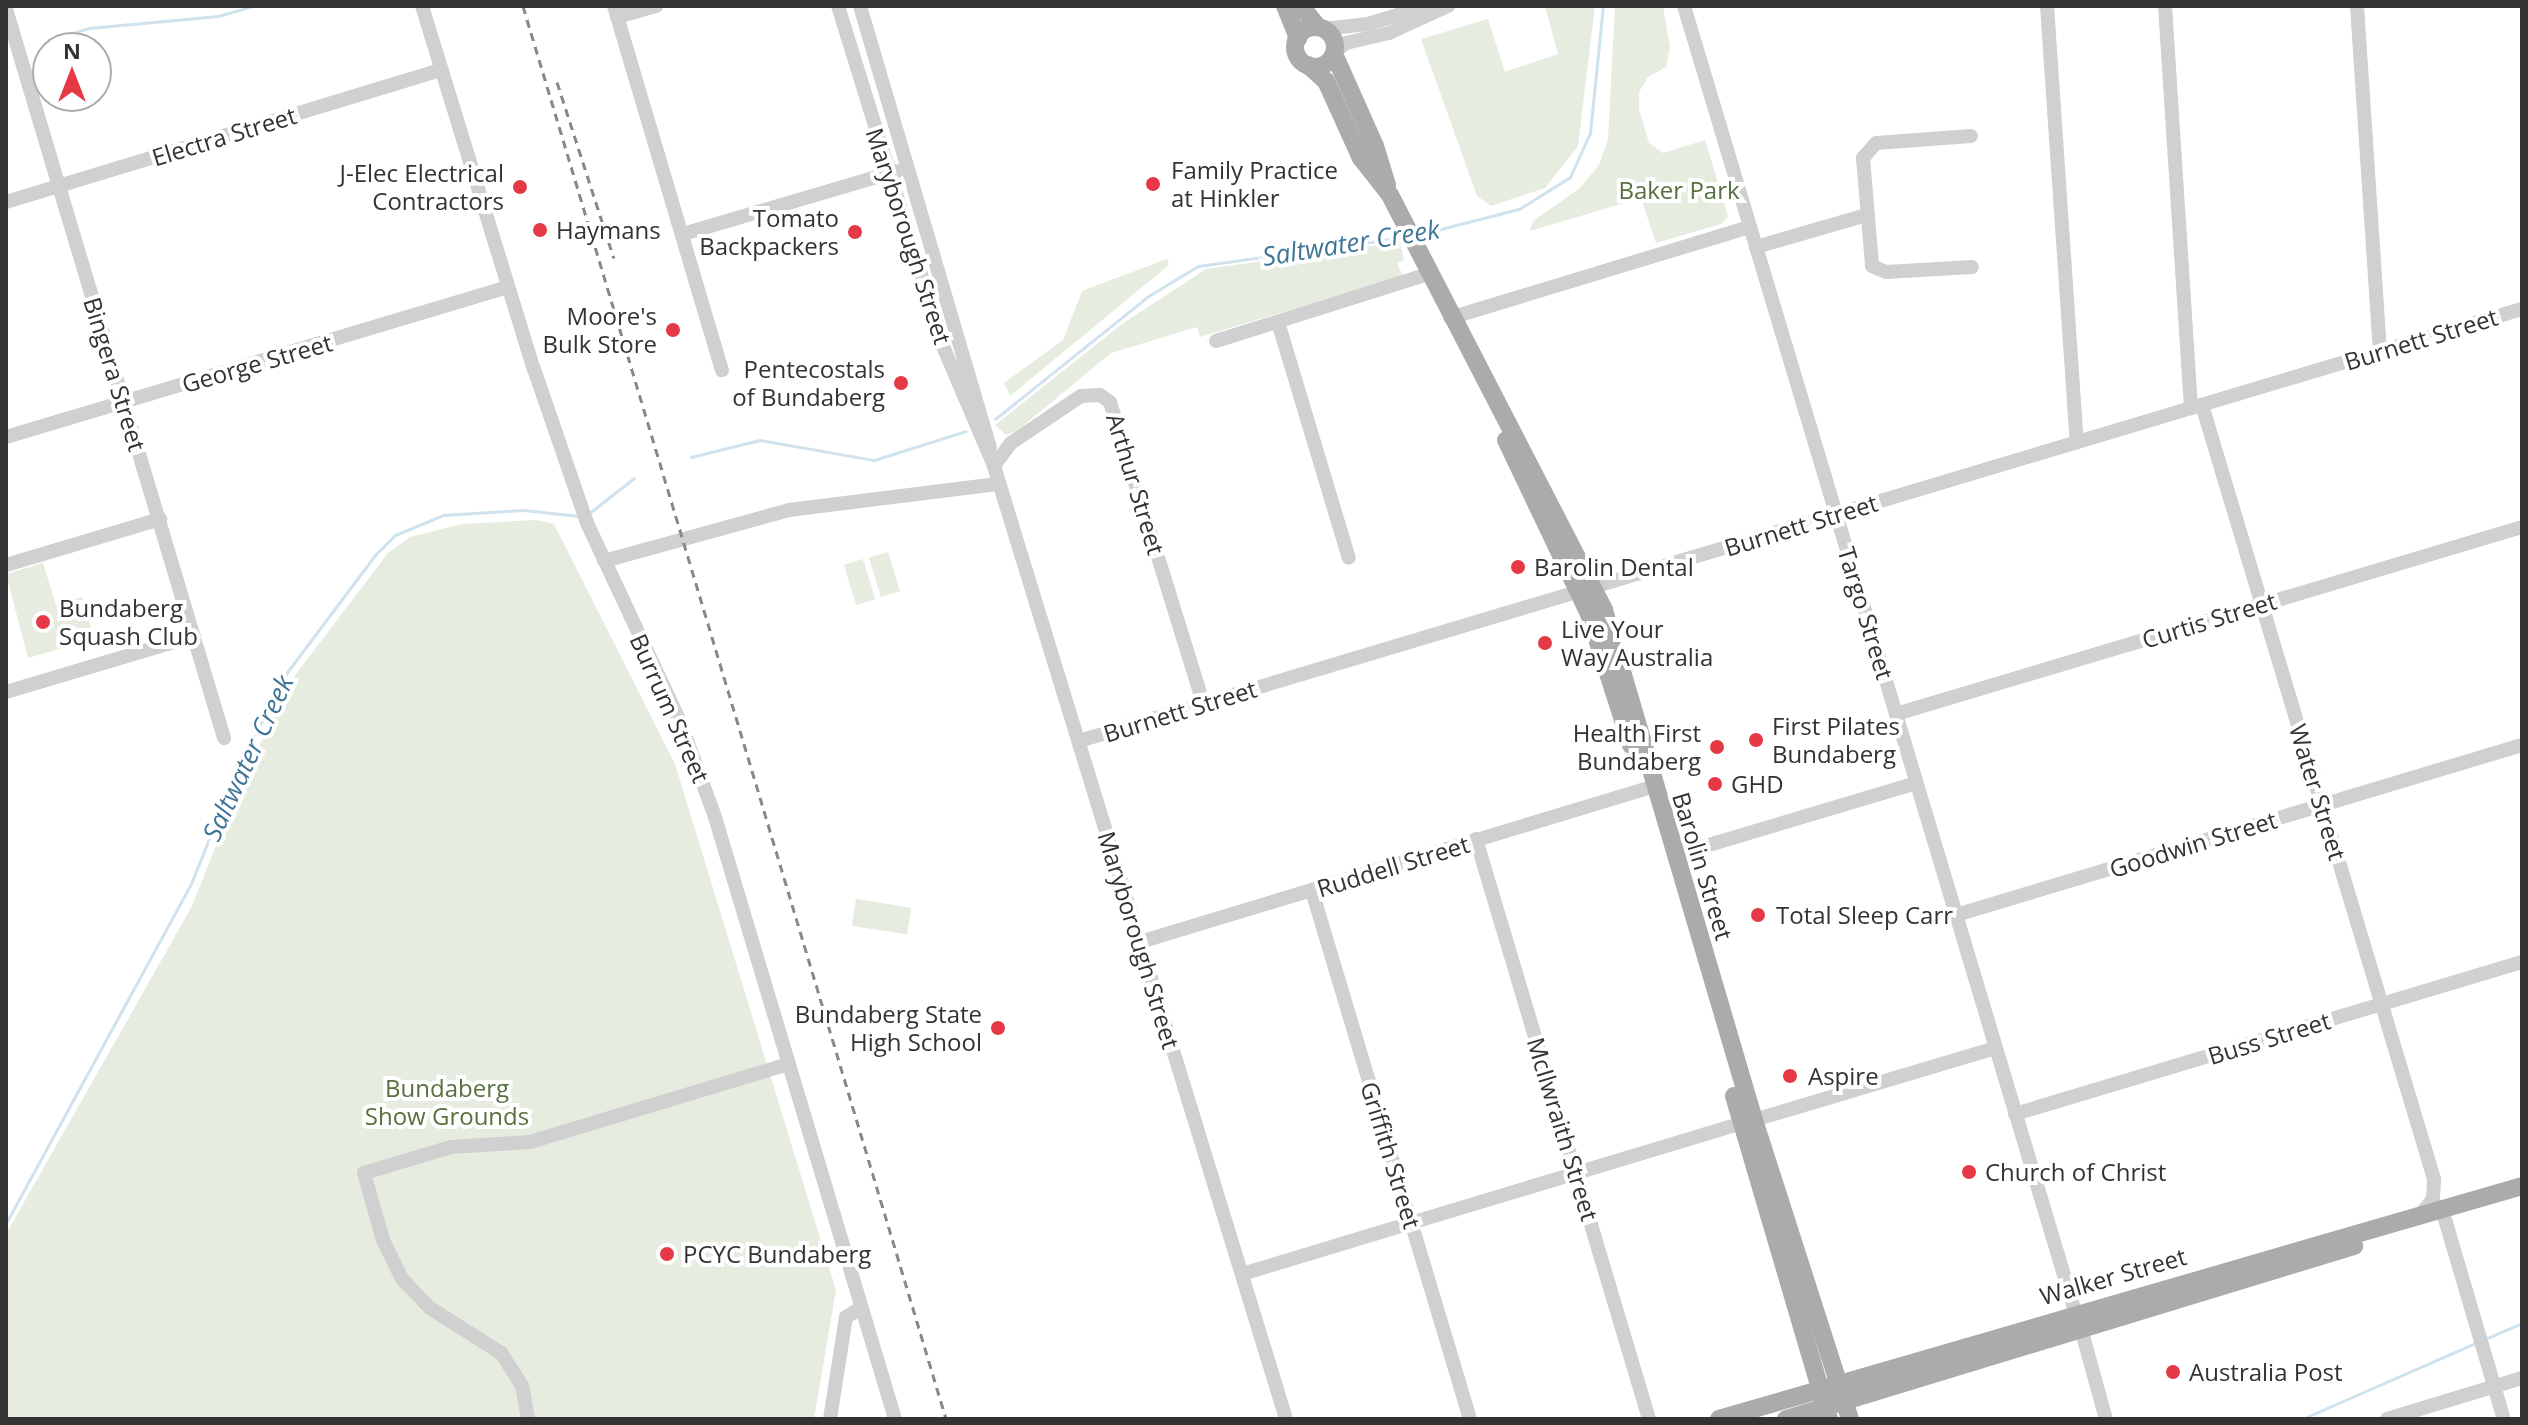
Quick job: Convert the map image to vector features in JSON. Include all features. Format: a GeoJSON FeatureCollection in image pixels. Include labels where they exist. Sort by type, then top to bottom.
{"type":"FeatureCollection","features":[{"type":"Feature","properties":{"kind":"main road"},"geometry":{"type":"LineString","coordinates":[[1285,6],[1298,38],[1298,56],[1308,65],[1326,64],[1334,53],[1335,42],[1301,6]]}},
{"type":"Feature","properties":{"kind":"main road"},"geometry":{"type":"LineString","coordinates":[[1298,38],[1321,28]]}},
{"type":"Feature","properties":{"kind":"main road","name":"Barolin Street"},"geometry":{"type":"LineString","coordinates":[[1334,53],[1375,146],[1390,195],[1587,590],[1675,855],[1827,1413]]}},
{"type":"Feature","properties":{"kind":"main road","name":"Barolin Street"},"geometry":{"type":"LineString","coordinates":[[1308,65],[1326,81],[1361,158],[1390,195]]}},
{"type":"Feature","properties":{"kind":"main road","name":"Barolin Street"},"geometry":{"type":"LineString","coordinates":[[1587,590],[1748,1122],[1848,1410]]}},
{"type":"Feature","properties":{"kind":"main road","name":"Walker Street"},"geometry":{"type":"LineString","coordinates":[[1719,1419],[2075,1312],[2420,1215],[2444,1214],[2467,1201],[2522,1186]]}},
{"type":"Feature","properties":{"kind":"main road","name":"Walker Street"},"geometry":{"type":"LineString","coordinates":[[1786,1419],[1848,1410],[2444,1214],[2522,1193]]}},
{"type":"Feature","properties":{"kind":"main road"},"geometry":{"type":"LineString","coordinates":[[2075,1312],[2091,1318],[2133,1306],[2162,1307]]}},
{"type":"Feature","properties":{"kind":"main road"},"geometry":{"type":"LineString","coordinates":[[1985,1339],[2022,1338],[2065,1326],[2082,1332]]}},
{"type":"Feature","properties":{"kind":"street","name":"Burrum Street"},"geometry":{"type":"LineString","coordinates":[[422,6],[508,287],[587,523],[695,757],[895,1419]]}},
{"type":"Feature","properties":{"kind":"street"},"geometry":{"type":"LineString","coordinates":[[656,6],[616,12],[722,370]]}},
{"type":"Feature","properties":{"kind":"street","name":"Maryborough Street"},"geometry":{"type":"LineString","coordinates":[[838,6],[945,351],[993,464]]}},
{"type":"Feature","properties":{"kind":"street","name":"Maryborough Street"},"geometry":{"type":"LineString","coordinates":[[860,6],[964,344],[999,484],[1286,1419]]}},
{"type":"Feature","properties":{"kind":"street"},"geometry":{"type":"LineString","coordinates":[[1321,28],[1368,24],[1427,6]]}},
{"type":"Feature","properties":{"kind":"street"},"geometry":{"type":"LineString","coordinates":[[1334,53],[1346,43],[1389,33],[1448,6]]}},
{"type":"Feature","properties":{"kind":"street","name":"Targo Street"},"geometry":{"type":"LineString","coordinates":[[1684,6],[2075,1312]]}},
{"type":"Feature","properties":{"kind":"street"},"geometry":{"type":"LineString","coordinates":[[2047,6],[2077,442]]}},
{"type":"Feature","properties":{"kind":"street","name":"Water Street"},"geometry":{"type":"LineString","coordinates":[[2165,6],[2196,406],[2262,604],[2434,1179]]}},
{"type":"Feature","properties":{"kind":"street"},"geometry":{"type":"LineString","coordinates":[[2357,6],[2380,352]]}},
{"type":"Feature","properties":{"kind":"street","name":"Bingera Street"},"geometry":{"type":"LineString","coordinates":[[6,9],[224,738]]}},
{"type":"Feature","properties":{"kind":"street","name":"Electra Street"},"geometry":{"type":"LineString","coordinates":[[6,202],[441,70]]}},
{"type":"Feature","properties":{"kind":"street"},"geometry":{"type":"LineString","coordinates":[[1971,136],[1871,145],[1863,158],[1868,257],[1876,269],[1972,267]]}},
{"type":"Feature","properties":{"kind":"street"},"geometry":{"type":"LineString","coordinates":[[683,234],[909,168]]}},
{"type":"Feature","properties":{"kind":"street"},"geometry":{"type":"LineString","coordinates":[[1756,247],[1866,215]]}},
{"type":"Feature","properties":{"kind":"street"},"geometry":{"type":"LineString","coordinates":[[1450,318],[1750,227]]}},
{"type":"Feature","properties":{"kind":"street"},"geometry":{"type":"LineString","coordinates":[[1216,341],[1278,322],[1425,265]]}},
{"type":"Feature","properties":{"kind":"street","name":"George Street"},"geometry":{"type":"LineString","coordinates":[[6,437],[508,287]]}},
{"type":"Feature","properties":{"kind":"street","name":"Burnett Street"},"geometry":{"type":"LineString","coordinates":[[1079,741],[2522,309]]}},
{"type":"Feature","properties":{"kind":"street"},"geometry":{"type":"LineString","coordinates":[[1278,322],[1349,558]]}},
{"type":"Feature","properties":{"kind":"street","name":"Arthur Street"},"geometry":{"type":"LineString","coordinates":[[993,464],[1011,443],[1081,396],[1094,394],[1110,402],[1204,705]]}},
{"type":"Feature","properties":{"kind":"street"},"geometry":{"type":"LineString","coordinates":[[604,561],[789,510],[999,484]]}},
{"type":"Feature","properties":{"kind":"street"},"geometry":{"type":"LineString","coordinates":[[6,565],[160,519]]}},
{"type":"Feature","properties":{"kind":"street","name":"Curtis Street"},"geometry":{"type":"LineString","coordinates":[[1896,714],[2522,527]]}},
{"type":"Feature","properties":{"kind":"street"},"geometry":{"type":"LineString","coordinates":[[6,692],[194,636]]}},
{"type":"Feature","properties":{"kind":"street","name":"Goodwin Street"},"geometry":{"type":"LineString","coordinates":[[1956,915],[2522,745]]}},
{"type":"Feature","properties":{"kind":"street"},"geometry":{"type":"LineString","coordinates":[[1675,855],[1916,783]]}},
{"type":"Feature","properties":{"kind":"street","name":"Ruddell Street"},"geometry":{"type":"LineString","coordinates":[[1140,942],[1645,789]]}},
{"type":"Feature","properties":{"kind":"street","name":"McIlwraith Street"},"geometry":{"type":"LineString","coordinates":[[1476,839],[1649,1419]]}},
{"type":"Feature","properties":{"kind":"street","name":"Griffith Street"},"geometry":{"type":"LineString","coordinates":[[1312,891],[1470,1419]]}},
{"type":"Feature","properties":{"kind":"street","name":"Buss Street"},"geometry":{"type":"LineString","coordinates":[[2015,1114],[2522,962]]}},
{"type":"Feature","properties":{"kind":"street"},"geometry":{"type":"LineString","coordinates":[[1242,1274],[1996,1048]]}},
{"type":"Feature","properties":{"kind":"street"},"geometry":{"type":"LineString","coordinates":[[528,1419],[522,1386],[501,1353],[430,1308],[402,1279],[383,1240],[364,1173],[451,1147],[530,1142],[789,1064]]}},
{"type":"Feature","properties":{"kind":"street"},"geometry":{"type":"LineString","coordinates":[[2434,1179],[2452,1199],[2467,1201]]}},
{"type":"Feature","properties":{"kind":"street"},"geometry":{"type":"LineString","coordinates":[[2420,1215],[2433,1199],[2434,1179]]}},
{"type":"Feature","properties":{"kind":"street"},"geometry":{"type":"LineString","coordinates":[[2444,1214],[2504,1419]]}},
{"type":"Feature","properties":{"kind":"street"},"geometry":{"type":"LineString","coordinates":[[830,1419],[846,1317],[861,1308]]}},
{"type":"Feature","properties":{"kind":"street"},"geometry":{"type":"LineString","coordinates":[[2082,1332],[2106,1419]]}},
{"type":"Feature","properties":{"kind":"street"},"geometry":{"type":"LineString","coordinates":[[2387,1419],[2522,1378]]}},
{"type":"Feature","properties":{"kind":"green space"},"geometry":{"type":"Polygon","coordinates":[[[1545,6],[1595,6],[1578,146],[1545,188],[1491,206],[1477,196],[1421,39],[1488,19],[1505,72],[1558,54],[1545,6]]]}},
{"type":"Feature","properties":{"kind":"green space","name":"Baker Park"},"geometry":{"type":"Polygon","coordinates":[[[1615,6],[1663,6],[1670,47],[1666,67],[1648,77],[1639,92],[1639,109],[1649,143],[1663,153],[1705,140],[1728,216],[1721,224],[1656,243],[1641,198],[1530,231],[1533,221],[1580,188],[1599,165],[1608,139],[1615,6]]]}},
{"type":"Feature","properties":{"kind":"green space"},"geometry":{"type":"Polygon","coordinates":[[[1400,242],[1404,260],[1397,263],[1403,276],[1200,337],[1197,327],[1111,353],[1018,430],[1006,435],[995,425],[1122,324],[1206,269],[1400,242]]]}},
{"type":"Feature","properties":{"kind":"green space"},"geometry":{"type":"Polygon","coordinates":[[[1167,259],[1169,265],[1010,396],[1004,383],[1063,340],[1082,291],[1167,259]]]}},
{"type":"Feature","properties":{"kind":"green space","name":"Bundaberg Show Grounds"},"geometry":{"type":"Polygon","coordinates":[[[537,520],[554,524],[675,764],[836,1290],[814,1419],[6,1419],[6,1234],[191,908],[246,771],[296,674],[388,553],[410,537],[462,524],[537,520]]]}},
{"type":"Feature","properties":{"kind":"green space"},"geometry":{"type":"Polygon","coordinates":[[[888,552],[900,591],[881,597],[869,558],[888,552]]]}},
{"type":"Feature","properties":{"kind":"green space"},"geometry":{"type":"Polygon","coordinates":[[[863,559],[875,599],[856,605],[844,565],[863,559]]]}},
{"type":"Feature","properties":{"kind":"green space"},"geometry":{"type":"Polygon","coordinates":[[[43,563],[56,605],[82,597],[94,639],[28,658],[6,574],[43,563]]]}},
{"type":"Feature","properties":{"kind":"green space"},"geometry":{"type":"Polygon","coordinates":[[[856,899],[911,908],[907,934],[852,926],[856,899]]]}},
{"type":"Feature","properties":{"kind":"waterway"},"geometry":{"type":"LineString","coordinates":[[76,32],[89,28],[218,16],[252,6]]}},
{"type":"Feature","properties":{"kind":"waterway","name":"Saltwater Creek"},"geometry":{"type":"LineString","coordinates":[[1417,235],[1519,209],[1570,177],[1590,133],[1603,6]]}},
{"type":"Feature","properties":{"kind":"waterway","name":"Saltwater Creek"},"geometry":{"type":"LineString","coordinates":[[995,419],[1150,295],[1198,266],[1405,237]]}},
{"type":"Feature","properties":{"kind":"waterway","name":"Saltwater Creek"},"geometry":{"type":"LineString","coordinates":[[691,457],[760,440],[874,460],[966,431]]}},
{"type":"Feature","properties":{"kind":"waterway","name":"Saltwater Creek"},"geometry":{"type":"LineString","coordinates":[[588,514],[634,478]]}},
{"type":"Feature","properties":{"kind":"waterway","name":"Saltwater Creek"},"geometry":{"type":"LineString","coordinates":[[6,1223],[190,886],[239,765],[288,671],[376,554],[395,535],[443,515],[523,510],[580,516]]}},
{"type":"Feature","properties":{"kind":"waterway"},"geometry":{"type":"LineString","coordinates":[[2485,1339],[2522,1323]]}},
{"type":"Feature","properties":{"kind":"waterway"},"geometry":{"type":"LineString","coordinates":[[2302,1419],[2475,1343]]}},
{"type":"Feature","properties":{"kind":"railway"},"geometry":{"type":"LineString","coordinates":[[523,6],[946,1419]]}},
{"type":"Feature","properties":{"kind":"railway"},"geometry":{"type":"LineString","coordinates":[[557,82],[614,258]]}},
{"type":"Feature","properties":{"kind":"place","name":"Family Practice at Hinkler"},"geometry":{"type":"Point","coordinates":[1153,184]}},
{"type":"Feature","properties":{"kind":"place","name":"J-Elec Electrical Contractors"},"geometry":{"type":"Point","coordinates":[520,187]}},
{"type":"Feature","properties":{"kind":"place","name":"Haymans"},"geometry":{"type":"Point","coordinates":[540,230]}},
{"type":"Feature","properties":{"kind":"place","name":"Tomato Backpackers"},"geometry":{"type":"Point","coordinates":[855,232]}},
{"type":"Feature","properties":{"kind":"place","name":"Moore's Bulk Store"},"geometry":{"type":"Point","coordinates":[673,330]}},
{"type":"Feature","properties":{"kind":"place","name":"Pentecostals of Bundaberg"},"geometry":{"type":"Point","coordinates":[901,383]}},
{"type":"Feature","properties":{"kind":"place","name":"Barolin Dental"},"geometry":{"type":"Point","coordinates":[1518,567]}},
{"type":"Feature","properties":{"kind":"place","name":"Bundaberg Squash Club"},"geometry":{"type":"Point","coordinates":[43,622]}},
{"type":"Feature","properties":{"kind":"place","name":"Live Your Way Australia"},"geometry":{"type":"Point","coordinates":[1545,643]}},
{"type":"Feature","properties":{"kind":"place","name":"First Pilates Bundaberg"},"geometry":{"type":"Point","coordinates":[1756,740]}},
{"type":"Feature","properties":{"kind":"place","name":"Health First Bundaberg"},"geometry":{"type":"Point","coordinates":[1717,747]}},
{"type":"Feature","properties":{"kind":"place","name":"GHD"},"geometry":{"type":"Point","coordinates":[1715,784]}},
{"type":"Feature","properties":{"kind":"place","name":"Total Sleep Carr"},"geometry":{"type":"Point","coordinates":[1758,915]}},
{"type":"Feature","properties":{"kind":"place","name":"Bundaberg State High School"},"geometry":{"type":"Point","coordinates":[998,1028]}},
{"type":"Feature","properties":{"kind":"place","name":"Aspire"},"geometry":{"type":"Point","coordinates":[1790,1076]}},
{"type":"Feature","properties":{"kind":"place","name":"Church of Christ"},"geometry":{"type":"Point","coordinates":[1969,1172]}},
{"type":"Feature","properties":{"kind":"place","name":"PCYC Bundaberg"},"geometry":{"type":"Point","coordinates":[667,1254]}},
{"type":"Feature","properties":{"kind":"place","name":"Australia Post"},"geometry":{"type":"Point","coordinates":[2173,1372]}}]}
